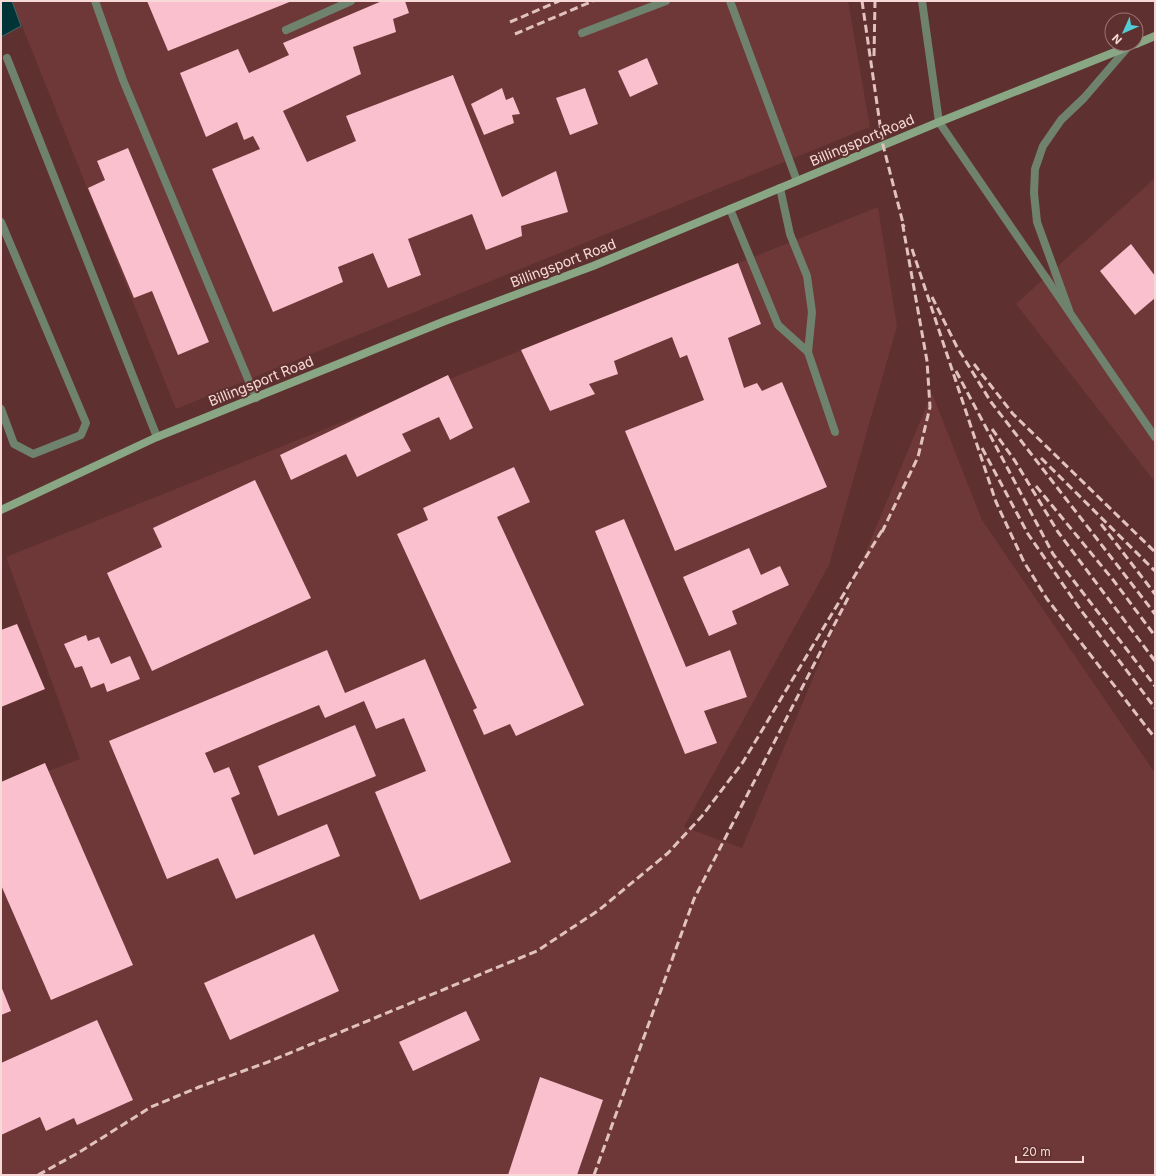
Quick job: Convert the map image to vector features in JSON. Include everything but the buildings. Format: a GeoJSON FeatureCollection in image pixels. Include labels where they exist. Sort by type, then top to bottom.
{"type":"FeatureCollection","features":[{"type":"Feature","properties":{"kind":"street"},"geometry":{"type":"LineString","coordinates":[[95,1],[123,80],[256,398]]}},
{"type":"Feature","properties":{"kind":"street"},"geometry":{"type":"LineString","coordinates":[[286,30],[351,1]]}},
{"type":"Feature","properties":{"kind":"street"},"geometry":{"type":"LineString","coordinates":[[582,33],[666,1]]}},
{"type":"Feature","properties":{"kind":"street"},"geometry":{"type":"LineString","coordinates":[[730,1],[797,181]]}},
{"type":"Feature","properties":{"kind":"street"},"geometry":{"type":"LineString","coordinates":[[922,1],[939,122],[1155,437]]}},
{"type":"Feature","properties":{"kind":"street","name":"Billingsport Road"},"geometry":{"type":"LineString","coordinates":[[1144,40],[1155,36]]}},
{"type":"Feature","properties":{"kind":"street","name":"Billingsport Road"},"geometry":{"type":"LineString","coordinates":[[1,510],[157,437],[445,321],[593,266],[939,122],[1115,52]]}},
{"type":"Feature","properties":{"kind":"street"},"geometry":{"type":"LineString","coordinates":[[1072,316],[1037,222],[1034,193],[1035,169],[1042,146],[1061,120],[1084,98],[1127,52]]}},
{"type":"Feature","properties":{"kind":"street"},"geometry":{"type":"LineString","coordinates":[[7,58],[157,437]]}},
{"type":"Feature","properties":{"kind":"street"},"geometry":{"type":"LineString","coordinates":[[780,188],[790,234],[807,276],[812,312],[808,352],[835,432]]}},
{"type":"Feature","properties":{"kind":"street"},"geometry":{"type":"LineString","coordinates":[[730,209],[778,325],[808,352]]}},
{"type":"Feature","properties":{"kind":"street"},"geometry":{"type":"LineString","coordinates":[[1,222],[86,423],[81,435],[33,454],[14,444],[1,409]]}},
{"type":"Feature","properties":{"kind":"shaded area"},"geometry":{"type":"Polygon","coordinates":[[[12,1],[848,1],[870,127],[176,409],[12,1]]]}},
{"type":"Feature","properties":{"kind":"shaded area"},"geometry":{"type":"Polygon","coordinates":[[[1155,178],[1155,482],[1016,304],[1155,178]]]}},
{"type":"Feature","properties":{"kind":"shaded area"},"geometry":{"type":"Polygon","coordinates":[[[878,207],[897,326],[829,565],[684,827],[742,848],[932,393],[982,520],[1155,773],[1155,1175],[1,1175],[1,789],[80,759],[6,557],[878,207]]]}},
{"type":"Feature","properties":{"kind":"water"},"geometry":{"type":"Polygon","coordinates":[[[1,1],[12,1],[21,26],[1,37],[1,1]]]}},
{"type":"Feature","properties":{"kind":"railway"},"geometry":{"type":"LineString","coordinates":[[510,22],[559,1]]}},
{"type":"Feature","properties":{"kind":"railway"},"geometry":{"type":"LineString","coordinates":[[515,34],[593,1]]}},
{"type":"Feature","properties":{"kind":"railway"},"geometry":{"type":"LineString","coordinates":[[862,1],[883,145],[904,227]]}},
{"type":"Feature","properties":{"kind":"railway"},"geometry":{"type":"LineString","coordinates":[[874,56],[875,1]]}},
{"type":"Feature","properties":{"kind":"railway"},"geometry":{"type":"LineString","coordinates":[[882,532],[918,457],[930,407],[927,361],[902,221]]}},
{"type":"Feature","properties":{"kind":"railway"},"geometry":{"type":"LineString","coordinates":[[912,249],[996,502],[1024,562],[1047,599],[1155,738]]}},
{"type":"Feature","properties":{"kind":"railway"},"geometry":{"type":"LineString","coordinates":[[932,297],[957,347],[991,402],[1155,614]]}},
{"type":"Feature","properties":{"kind":"railway"},"geometry":{"type":"LineString","coordinates":[[974,364],[1013,414],[1155,552]]}},
{"type":"Feature","properties":{"kind":"railway"},"geometry":{"type":"LineString","coordinates":[[956,371],[1053,554],[1155,686]]}},
{"type":"Feature","properties":{"kind":"railway"},"geometry":{"type":"LineString","coordinates":[[992,429],[1015,461],[1058,532],[1155,661]]}},
{"type":"Feature","properties":{"kind":"railway"},"geometry":{"type":"LineString","coordinates":[[982,448],[1028,534],[1080,609],[1155,708]]}},
{"type":"Feature","properties":{"kind":"railway"},"geometry":{"type":"LineString","coordinates":[[1041,458],[1155,571]]}},
{"type":"Feature","properties":{"kind":"railway"},"geometry":{"type":"LineString","coordinates":[[1036,486],[1114,581],[1155,636]]}},
{"type":"Feature","properties":{"kind":"railway"},"geometry":{"type":"LineString","coordinates":[[1101,524],[1155,594]]}},
{"type":"Feature","properties":{"kind":"railway"},"geometry":{"type":"LineString","coordinates":[[38,1175],[78,1153],[151,1107],[199,1087],[268,1062],[537,951],[599,910],[668,853],[702,816],[743,762],[884,527]]}},
{"type":"Feature","properties":{"kind":"railway"},"geometry":{"type":"LineString","coordinates":[[594,1175],[694,899],[849,596]]}}]}
